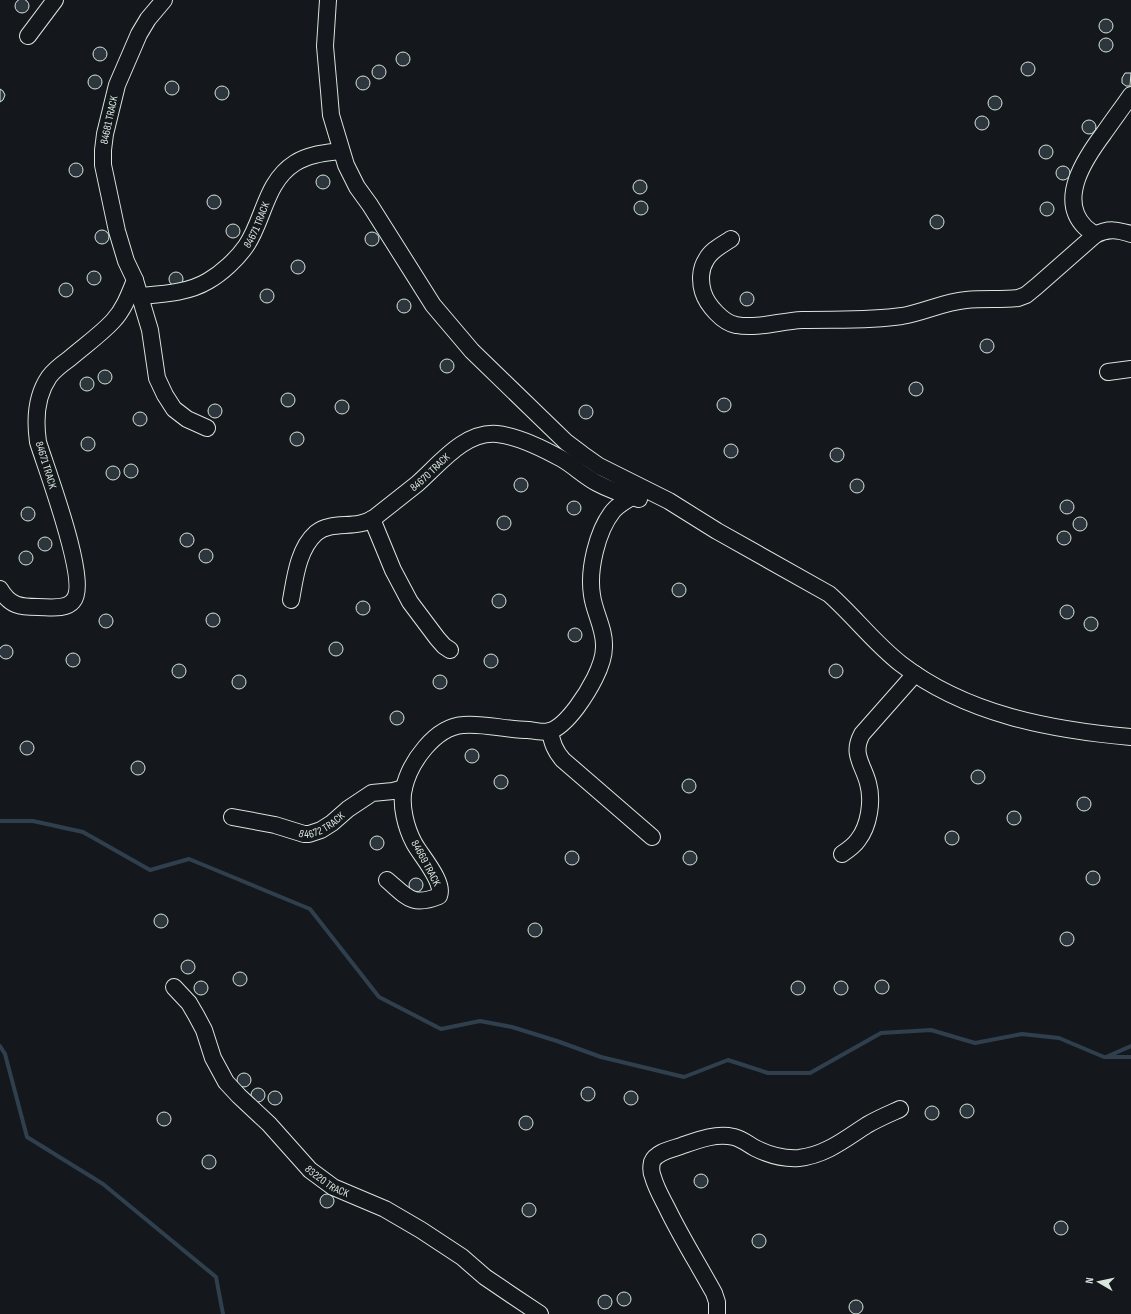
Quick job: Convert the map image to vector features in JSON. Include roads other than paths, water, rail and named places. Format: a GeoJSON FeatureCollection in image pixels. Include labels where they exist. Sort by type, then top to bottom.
{"type":"FeatureCollection","features":[{"type":"Feature","properties":{"kind":"street"},"geometry":{"type":"LineString","coordinates":[[28,36],[55,0]]}},
{"type":"Feature","properties":{"kind":"street","name":"84681 TRACK"},"geometry":{"type":"LineString","coordinates":[[164,0],[148,18],[139,34],[122,74],[109,113],[103,150],[103,165],[117,230],[126,261],[135,280],[150,330],[155,372],[165,395],[174,409],[181,416],[207,428]]}},
{"type":"Feature","properties":{"kind":"street"},"geometry":{"type":"LineString","coordinates":[[328,0],[324,46],[332,115],[341,151],[357,187],[370,205],[432,305],[472,351],[566,442],[599,466],[669,501],[717,531],[829,594],[899,662],[915,674],[942,690],[968,703],[1000,714],[1063,729],[1131,737]]}},
{"type":"Feature","properties":{"kind":"street"},"geometry":{"type":"LineString","coordinates":[[1095,235],[1085,227],[1075,210],[1074,200],[1077,178],[1089,153],[1131,95]]}},
{"type":"Feature","properties":{"kind":"street","name":"84671 TRACK"},"geometry":{"type":"LineString","coordinates":[[140,296],[171,293],[190,289],[208,282],[220,273],[246,246],[266,201],[283,173],[303,159],[314,155],[341,151]]}},
{"type":"Feature","properties":{"kind":"street"},"geometry":{"type":"LineString","coordinates":[[731,239],[710,253],[702,267],[701,278],[703,292],[707,301],[727,322],[735,325],[750,326],[801,320],[889,317],[921,312],[953,302],[966,300],[1018,298],[1026,295],[1095,235],[1102,231],[1111,230],[1131,234]]}},
{"type":"Feature","properties":{"kind":"street","name":"84671 TRACK"},"geometry":{"type":"LineString","coordinates":[[0,589],[9,600],[16,605],[23,607],[60,607],[68,605],[76,597],[78,583],[65,523],[38,442],[36,428],[38,401],[49,378],[56,370],[101,333],[114,320],[125,304],[135,280]]}},
{"type":"Feature","properties":{"kind":"street"},"geometry":{"type":"LineString","coordinates":[[1108,372],[1131,368]]}},
{"type":"Feature","properties":{"kind":"street","name":"84670 TRACK"},"geometry":{"type":"LineString","coordinates":[[372,519],[418,483],[446,455],[460,446],[487,434],[512,437],[530,444],[563,460],[584,476],[632,497],[653,502],[669,501]]}},
{"type":"Feature","properties":{"kind":"street"},"geometry":{"type":"LineString","coordinates":[[632,497],[614,510],[607,520],[601,533],[592,567],[592,595],[604,636],[602,659],[587,691],[577,707],[567,718],[550,731],[553,746],[563,760],[652,837]]}},
{"type":"Feature","properties":{"kind":"street"},"geometry":{"type":"LineString","coordinates":[[290,600],[301,558],[308,543],[316,534],[322,529],[354,525],[372,519],[393,570],[410,602],[437,638],[450,650]]}},
{"type":"Feature","properties":{"kind":"street"},"geometry":{"type":"LineString","coordinates":[[842,854],[853,846],[859,839],[864,830],[869,809],[868,783],[857,752],[858,741],[862,734],[915,674]]}},
{"type":"Feature","properties":{"kind":"street","name":"84669 TRACK"},"geometry":{"type":"LineString","coordinates":[[387,880],[408,898],[414,900],[426,900],[439,896],[440,894],[440,886],[414,844],[405,814],[404,788],[416,759],[426,746],[443,732],[461,725],[550,731]]}},
{"type":"Feature","properties":{"kind":"street","name":"84672 TRACK"},"geometry":{"type":"LineString","coordinates":[[232,817],[275,825],[304,834],[309,834],[321,830],[332,823],[348,809],[372,793],[393,791],[404,788]]}},
{"type":"Feature","properties":{"kind":"street","name":"83220 TRACK"},"geometry":{"type":"LineString","coordinates":[[174,987],[185,999],[196,1015],[204,1030],[213,1058],[226,1082],[269,1124],[310,1170],[333,1187],[385,1209],[421,1230],[462,1258],[485,1277],[540,1314]]}},
{"type":"Feature","properties":{"kind":"street"},"geometry":{"type":"LineString","coordinates":[[717,1314],[717,1302],[714,1293],[676,1226],[655,1185],[651,1167],[652,1162],[656,1157],[663,1152],[700,1139],[718,1136],[734,1137],[761,1151],[776,1156],[790,1158],[809,1157],[832,1148],[872,1123],[900,1109]]}},
{"type":"Feature","properties":{"kind":"waterway"},"geometry":{"type":"LineString","coordinates":[[0,821],[33,821],[83,832],[150,870],[189,859],[310,909],[379,997],[441,1029],[480,1021],[512,1027],[601,1057],[684,1077],[728,1060],[768,1073],[810,1073],[881,1033],[931,1030],[975,1043],[1022,1034],[1059,1038],[1104,1057],[1131,1057]]}},
{"type":"Feature","properties":{"kind":"waterway"},"geometry":{"type":"LineString","coordinates":[[0,1046],[5,1054],[27,1137],[103,1184],[216,1277],[223,1314]]}},
{"type":"Feature","properties":{"kind":"waterway"},"geometry":{"type":"LineString","coordinates":[[1106,1057],[1131,1046]]}}]}
